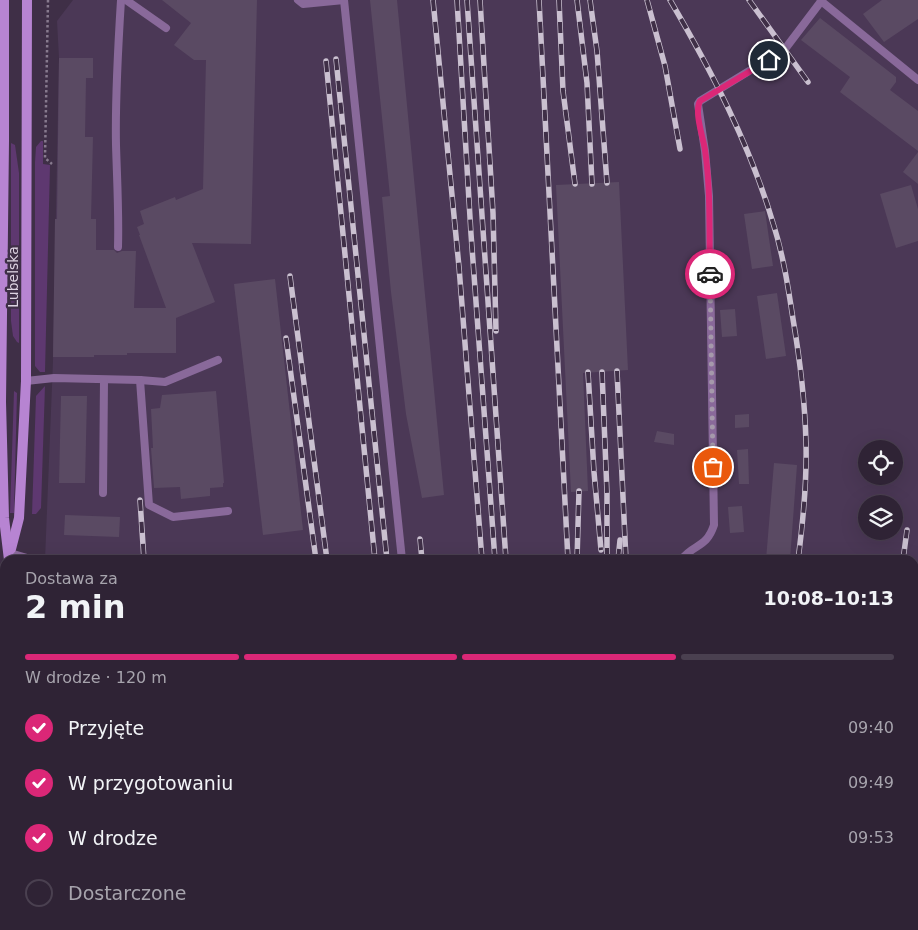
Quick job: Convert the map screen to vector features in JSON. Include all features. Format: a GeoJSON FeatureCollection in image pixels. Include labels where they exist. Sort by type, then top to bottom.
{"type":"FeatureCollection","features":[{"type":"Feature","properties":{"kind":"street","name":"Lubelska"},"geometry":{"type":"LineString","coordinates":[[4,0],[0,402],[4,518],[10,555]]}},
{"type":"Feature","properties":{"kind":"street","name":"Lubelska"},"geometry":{"type":"LineString","coordinates":[[10,555],[19,518],[26,381],[27,0]]}},
{"type":"Feature","properties":{"kind":"lane"},"geometry":{"type":"LineString","coordinates":[[118,247],[119,198],[116,133],[121,0]]}},
{"type":"Feature","properties":{"kind":"lane"},"geometry":{"type":"LineString","coordinates":[[126,0],[166,28]]}},
{"type":"Feature","properties":{"kind":"lane"},"geometry":{"type":"LineString","coordinates":[[298,0],[303,4],[344,0],[401,555]]}},
{"type":"Feature","properties":{"kind":"lane"},"geometry":{"type":"LineString","coordinates":[[686,555],[703,544],[710,535],[714,525],[709,196],[698,104],[785,49],[821,0],[918,80]]}},
{"type":"Feature","properties":{"kind":"lane"},"geometry":{"type":"LineString","coordinates":[[26,381],[54,378],[165,382],[218,360]]}},
{"type":"Feature","properties":{"kind":"lane"},"geometry":{"type":"LineString","coordinates":[[103,493],[104,380]]}},
{"type":"Feature","properties":{"kind":"lane"},"geometry":{"type":"LineString","coordinates":[[140,380],[149,506],[173,517],[228,511]]}},
{"type":"Feature","properties":{"kind":"path"},"geometry":{"type":"LineString","coordinates":[[48,0],[45,158],[52,164]]}},
{"type":"Feature","properties":{"kind":"shaded area"},"geometry":{"type":"Polygon","coordinates":[[[73,0],[918,0],[918,555],[45,555],[53,361],[59,58],[57,21],[73,0]]]}},
{"type":"Feature","properties":{"kind":"shaded area"},"geometry":{"type":"Polygon","coordinates":[[[43,141],[43,164],[50,165],[45,372],[40,372],[35,366],[35,162],[36,147],[43,141]]]}},
{"type":"Feature","properties":{"kind":"shaded area"},"geometry":{"type":"Polygon","coordinates":[[[11,143],[15,145],[19,173],[19,343],[13,336],[11,321],[11,143]]]}},
{"type":"Feature","properties":{"kind":"shaded area"},"geometry":{"type":"Polygon","coordinates":[[[45,386],[41,508],[36,514],[32,514],[36,396],[45,386]]]}},
{"type":"Feature","properties":{"kind":"shaded area"},"geometry":{"type":"Polygon","coordinates":[[[14,391],[17,393],[14,513],[10,513],[14,391]]]}},
{"type":"Feature","properties":{"kind":"building"},"geometry":{"type":"Polygon","coordinates":[[[162,0],[257,0],[251,244],[192,243],[215,302],[176,318],[176,353],[127,353],[127,355],[94,355],[94,357],[53,357],[59,58],[93,58],[93,78],[86,78],[85,137],[93,137],[91,219],[96,219],[96,250],[114,250],[117,253],[136,251],[134,308],[166,308],[139,235],[137,227],[144,224],[140,211],[175,197],[176,200],[203,189],[206,60],[194,60],[174,45],[191,23],[162,0]]]}},
{"type":"Feature","properties":{"kind":"building"},"geometry":{"type":"Polygon","coordinates":[[[370,0],[397,0],[444,495],[422,498],[406,414],[391,292],[382,197],[390,196],[370,0]]]}},
{"type":"Feature","properties":{"kind":"building"},"geometry":{"type":"Polygon","coordinates":[[[882,0],[918,0],[918,19],[884,42],[863,14],[882,0]]]}},
{"type":"Feature","properties":{"kind":"building"},"geometry":{"type":"Polygon","coordinates":[[[820,18],[896,77],[896,82],[890,90],[918,111],[918,151],[840,92],[850,77],[801,40],[820,18]]]}},
{"type":"Feature","properties":{"kind":"building"},"geometry":{"type":"Polygon","coordinates":[[[918,152],[918,184],[903,172],[918,152]]]}},
{"type":"Feature","properties":{"kind":"building"},"geometry":{"type":"Polygon","coordinates":[[[619,182],[628,370],[583,373],[588,491],[571,492],[556,185],[619,182]]]}},
{"type":"Feature","properties":{"kind":"building"},"geometry":{"type":"Polygon","coordinates":[[[911,185],[918,209],[918,241],[896,248],[880,194],[911,185]]]}},
{"type":"Feature","properties":{"kind":"building"},"geometry":{"type":"Polygon","coordinates":[[[765,211],[773,266],[752,269],[744,214],[765,211]]]}},
{"type":"Feature","properties":{"kind":"building"},"geometry":{"type":"Polygon","coordinates":[[[275,279],[303,530],[263,535],[234,284],[275,279]]]}},
{"type":"Feature","properties":{"kind":"building"},"geometry":{"type":"Polygon","coordinates":[[[777,293],[786,356],[766,359],[757,296],[777,293]]]}},
{"type":"Feature","properties":{"kind":"building"},"geometry":{"type":"Polygon","coordinates":[[[735,309],[737,336],[722,337],[720,310],[735,309]]]}},
{"type":"Feature","properties":{"kind":"building"},"geometry":{"type":"Polygon","coordinates":[[[216,391],[223,487],[210,488],[210,496],[181,499],[180,487],[154,488],[151,409],[160,408],[162,395],[216,391]]]}},
{"type":"Feature","properties":{"kind":"building"},"geometry":{"type":"Polygon","coordinates":[[[61,396],[87,396],[85,483],[59,483],[61,396]]]}},
{"type":"Feature","properties":{"kind":"building"},"geometry":{"type":"Polygon","coordinates":[[[749,414],[749,427],[735,428],[735,415],[749,414]]]}},
{"type":"Feature","properties":{"kind":"building"},"geometry":{"type":"Polygon","coordinates":[[[657,431],[674,434],[674,445],[654,442],[657,431]]]}},
{"type":"Feature","properties":{"kind":"building"},"geometry":{"type":"Polygon","coordinates":[[[748,449],[749,484],[739,484],[737,450],[748,449]]]}},
{"type":"Feature","properties":{"kind":"building"},"geometry":{"type":"Polygon","coordinates":[[[774,463],[797,465],[790,555],[766,555],[774,463]]]}},
{"type":"Feature","properties":{"kind":"building"},"geometry":{"type":"Polygon","coordinates":[[[742,506],[744,532],[730,533],[728,507],[742,506]]]}},
{"type":"Feature","properties":{"kind":"building"},"geometry":{"type":"Polygon","coordinates":[[[65,515],[120,517],[119,537],[64,535],[65,515]]]}},
{"type":"Feature","properties":{"kind":"railway"},"geometry":{"type":"LineString","coordinates":[[433,0],[459,267],[482,555]]}},
{"type":"Feature","properties":{"kind":"railway"},"geometry":{"type":"LineString","coordinates":[[457,0],[471,234],[495,555]]}},
{"type":"Feature","properties":{"kind":"railway"},"geometry":{"type":"LineString","coordinates":[[467,0],[506,555]]}},
{"type":"Feature","properties":{"kind":"railway"},"geometry":{"type":"LineString","coordinates":[[480,0],[493,213],[496,331]]}},
{"type":"Feature","properties":{"kind":"railway"},"geometry":{"type":"LineString","coordinates":[[539,0],[568,555]]}},
{"type":"Feature","properties":{"kind":"railway"},"geometry":{"type":"LineString","coordinates":[[559,0],[563,91],[575,184]]}},
{"type":"Feature","properties":{"kind":"railway"},"geometry":{"type":"LineString","coordinates":[[577,0],[587,83],[592,184]]}},
{"type":"Feature","properties":{"kind":"railway"},"geometry":{"type":"LineString","coordinates":[[590,0],[597,51],[607,183]]}},
{"type":"Feature","properties":{"kind":"railway"},"geometry":{"type":"LineString","coordinates":[[647,0],[665,66],[680,149]]}},
{"type":"Feature","properties":{"kind":"railway"},"geometry":{"type":"LineString","coordinates":[[670,0],[728,108],[753,165],[777,235],[798,350],[803,397],[806,458],[803,517],[799,555]]}},
{"type":"Feature","properties":{"kind":"railway"},"geometry":{"type":"LineString","coordinates":[[749,0],[808,82]]}},
{"type":"Feature","properties":{"kind":"railway"},"geometry":{"type":"LineString","coordinates":[[336,59],[386,555]]}},
{"type":"Feature","properties":{"kind":"railway"},"geometry":{"type":"LineString","coordinates":[[326,61],[375,555]]}},
{"type":"Feature","properties":{"kind":"railway"},"geometry":{"type":"LineString","coordinates":[[290,276],[326,555]]}},
{"type":"Feature","properties":{"kind":"railway"},"geometry":{"type":"LineString","coordinates":[[286,338],[315,555]]}},
{"type":"Feature","properties":{"kind":"railway"},"geometry":{"type":"LineString","coordinates":[[617,371],[626,555]]}},
{"type":"Feature","properties":{"kind":"railway"},"geometry":{"type":"LineString","coordinates":[[588,372],[601,550]]}},
{"type":"Feature","properties":{"kind":"railway"},"geometry":{"type":"LineString","coordinates":[[602,372],[607,493],[607,555]]}},
{"type":"Feature","properties":{"kind":"railway"},"geometry":{"type":"LineString","coordinates":[[577,555],[579,491]]}},
{"type":"Feature","properties":{"kind":"railway"},"geometry":{"type":"LineString","coordinates":[[140,500],[144,555]]}},
{"type":"Feature","properties":{"kind":"railway"},"geometry":{"type":"LineString","coordinates":[[904,555],[907,530]]}},
{"type":"Feature","properties":{"kind":"railway"},"geometry":{"type":"LineString","coordinates":[[420,539],[422,555]]}},
{"type":"Feature","properties":{"kind":"railway"},"geometry":{"type":"LineString","coordinates":[[618,555],[620,540]]}},
{"type":"Feature","properties":{"kind":"way so far"},"geometry":{"type":"LineString","coordinates":[[710,274],[713,467]]}},
{"type":"Feature","properties":{"kind":"route"},"geometry":{"type":"LineString","coordinates":[[710,274],[709,196],[698,104],[769,60]]}}]}
